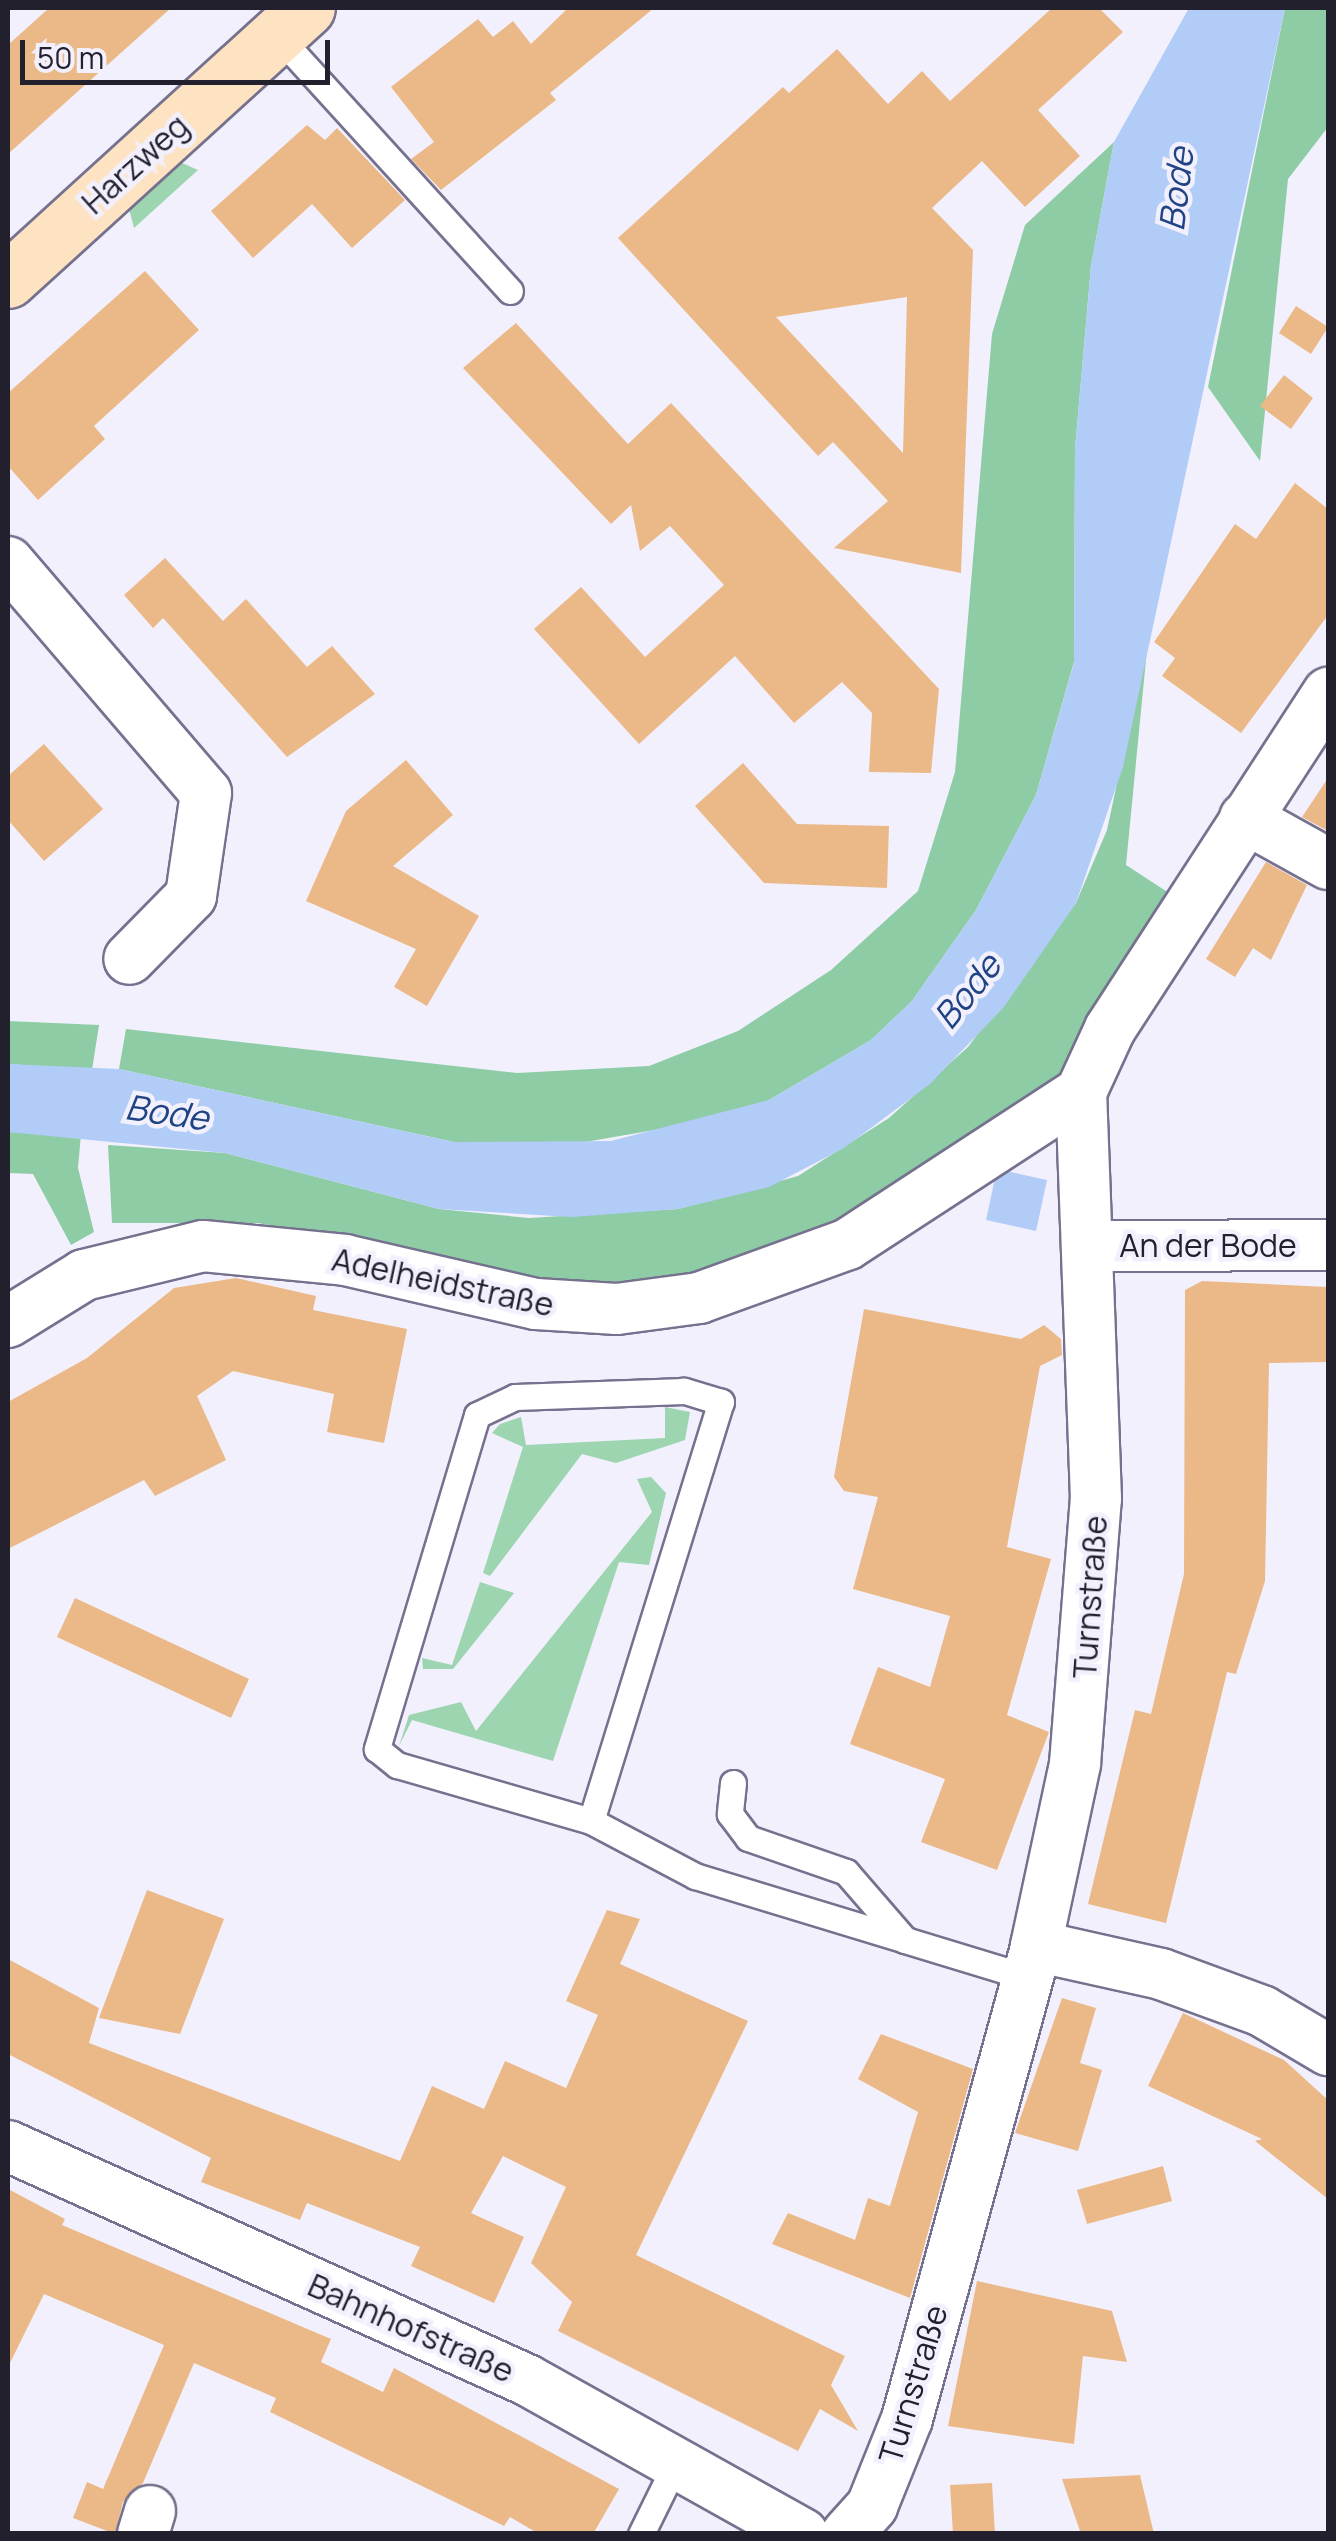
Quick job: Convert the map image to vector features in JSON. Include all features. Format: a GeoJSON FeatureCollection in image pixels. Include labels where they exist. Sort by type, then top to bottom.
{"type":"FeatureCollection","features":[{"type":"Feature","properties":{"kind":"main road","name":"Harzweg"},"geometry":{"type":"LineString","coordinates":[[8,280],[292,21]]}},
{"type":"Feature","properties":{"kind":"street"},"geometry":{"type":"LineString","coordinates":[[8,562],[206,793],[191,896],[129,959]]}},
{"type":"Feature","properties":{"kind":"street","name":"Turnstraße"},"geometry":{"type":"LineString","coordinates":[[846,2534],[872,2506],[907,2419],[1032,1961],[1075,1764],[1088,1658],[1096,1432],[1081,1092],[1110,1029],[1328,692]]}},
{"type":"Feature","properties":{"kind":"street"},"geometry":{"type":"LineString","coordinates":[[1245,818],[1328,864]]}},
{"type":"Feature","properties":{"kind":"street","name":"Adelheidstraße"},"geometry":{"type":"LineString","coordinates":[[8,1322],[115,1264],[222,1245],[345,1260],[536,1304],[617,1309],[699,1298],[848,1244],[1081,1092]]}},
{"type":"Feature","properties":{"kind":"street","name":"An der Bode"},"geometry":{"type":"LineString","coordinates":[[1088,1246],[1328,1245]]}},
{"type":"Feature","properties":{"kind":"street"},"geometry":{"type":"LineString","coordinates":[[1032,1961],[1160,1974],[1262,2011],[1328,2050]]}},
{"type":"Feature","properties":{"kind":"street","name":"Bahnhofstraße"},"geometry":{"type":"LineString","coordinates":[[8,2146],[494,2364],[803,2534]]}},
{"type":"Feature","properties":{"kind":"lane"},"geometry":{"type":"LineString","coordinates":[[292,21],[510,291]]}},
{"type":"Feature","properties":{"kind":"lane"},"geometry":{"type":"LineString","coordinates":[[591,1821],[722,1402],[684,1391],[515,1397],[477,1415],[376,1740],[398,1765],[591,1821],[695,1876],[905,1940],[1032,1961]]}},
{"type":"Feature","properties":{"kind":"lane"},"geometry":{"type":"LineString","coordinates":[[733,1783],[730,1814],[742,1834],[846,1872],[905,1940]]}},
{"type":"Feature","properties":{"kind":"lane"},"geometry":{"type":"LineString","coordinates":[[641,2534],[676,2464]]}},
{"type":"Feature","properties":{"kind":"green space"},"geometry":{"type":"Polygon","coordinates":[[[1285,8],[1328,8],[1328,127],[1288,179],[1260,461],[1208,387],[1285,8]]]}},
{"type":"Feature","properties":{"kind":"green space"},"geometry":{"type":"Polygon","coordinates":[[[1114,142],[1091,266],[1075,449],[1074,662],[1036,795],[976,910],[912,1001],[871,1040],[769,1100],[718,1119],[562,1146],[454,1142],[119,1069],[126,1029],[517,1073],[649,1066],[738,1031],[831,970],[918,891],[955,772],[992,334],[1025,225],[1114,142]]]}},
{"type":"Feature","properties":{"kind":"green space"},"geometry":{"type":"Polygon","coordinates":[[[182,163],[198,170],[134,228],[129,209],[182,163]]]}},
{"type":"Feature","properties":{"kind":"green space"},"geometry":{"type":"Polygon","coordinates":[[[1148,639],[1126,865],[1169,893],[1055,1086],[921,1181],[763,1258],[650,1283],[534,1278],[258,1223],[112,1223],[108,1145],[225,1153],[439,1209],[529,1218],[678,1209],[798,1176],[889,1118],[968,1047],[1076,903],[1107,830],[1148,639]]]}},
{"type":"Feature","properties":{"kind":"green space"},"geometry":{"type":"Polygon","coordinates":[[[8,1021],[99,1025],[92,1070],[8,1064],[8,1021]]]}},
{"type":"Feature","properties":{"kind":"green space"},"geometry":{"type":"Polygon","coordinates":[[[8,1132],[81,1134],[78,1168],[94,1232],[71,1245],[33,1174],[8,1173],[8,1132]]]}},
{"type":"Feature","properties":{"kind":"green space"},"geometry":{"type":"Polygon","coordinates":[[[665,1407],[690,1412],[685,1440],[616,1463],[582,1454],[490,1576],[483,1573],[523,1447],[492,1433],[500,1424],[521,1417],[526,1445],[665,1438],[665,1407]]]}},
{"type":"Feature","properties":{"kind":"green space"},"geometry":{"type":"Polygon","coordinates":[[[651,1477],[666,1493],[649,1565],[619,1562],[553,1761],[412,1720],[399,1746],[409,1715],[461,1702],[476,1731],[652,1512],[637,1479],[651,1477]]]}},
{"type":"Feature","properties":{"kind":"green space"},"geometry":{"type":"Polygon","coordinates":[[[480,1582],[514,1593],[453,1669],[423,1669],[422,1658],[452,1665],[480,1582]]]}},
{"type":"Feature","properties":{"kind":"water","name":"Bode"},"geometry":{"type":"Polygon","coordinates":[[[1189,8],[1285,8],[1123,767],[1076,903],[1004,1007],[930,1084],[844,1148],[769,1187],[678,1209],[572,1217],[439,1209],[225,1153],[8,1132],[8,1064],[119,1069],[454,1142],[611,1141],[769,1100],[871,1040],[912,1001],[976,910],[1036,795],[1074,663],[1075,449],[1091,266],[1114,142],[1189,8]]]}},
{"type":"Feature","properties":{"kind":"water"},"geometry":{"type":"Polygon","coordinates":[[[997,1169],[1047,1180],[1036,1231],[986,1220],[997,1169]]]}},
{"type":"Feature","properties":{"kind":"building"},"geometry":{"type":"Polygon","coordinates":[[[49,8],[171,8],[8,154],[8,45],[49,8]]]}},
{"type":"Feature","properties":{"kind":"building"},"geometry":{"type":"Polygon","coordinates":[[[568,8],[654,8],[550,93],[556,100],[441,190],[411,159],[434,142],[391,87],[478,19],[493,37],[513,21],[531,44],[568,8]]]}},
{"type":"Feature","properties":{"kind":"building"},"geometry":{"type":"Polygon","coordinates":[[[1052,8],[1099,8],[1123,32],[1038,110],[1080,156],[1025,207],[982,161],[932,208],[973,250],[961,573],[834,548],[888,501],[833,442],[818,456],[618,238],[783,87],[789,93],[837,49],[888,104],[922,71],[950,101],[1052,8]],[[907,297],[776,317],[903,453],[907,297]]]}},
{"type":"Feature","properties":{"kind":"building"},"geometry":{"type":"Polygon","coordinates":[[[307,125],[325,140],[337,128],[405,200],[352,248],[312,204],[253,258],[211,211],[307,125]]]}},
{"type":"Feature","properties":{"kind":"building"},"geometry":{"type":"Polygon","coordinates":[[[145,271],[199,330],[94,426],[105,439],[38,500],[8,466],[8,393],[145,271]]]}},
{"type":"Feature","properties":{"kind":"building"},"geometry":{"type":"Polygon","coordinates":[[[1296,306],[1328,327],[1311,354],[1279,333],[1296,306]]]}},
{"type":"Feature","properties":{"kind":"building"},"geometry":{"type":"Polygon","coordinates":[[[516,323],[628,444],[671,403],[939,689],[931,773],[869,772],[872,713],[842,682],[794,723],[735,656],[639,744],[534,629],[581,587],[645,657],[724,585],[670,526],[640,551],[631,505],[611,524],[463,368],[516,323]]]}},
{"type":"Feature","properties":{"kind":"building"},"geometry":{"type":"Polygon","coordinates":[[[1284,375],[1313,398],[1291,429],[1260,406],[1284,375]]]}},
{"type":"Feature","properties":{"kind":"building"},"geometry":{"type":"Polygon","coordinates":[[[1295,483],[1328,509],[1328,615],[1241,733],[1162,676],[1175,658],[1154,642],[1235,524],[1256,539],[1295,483]]]}},
{"type":"Feature","properties":{"kind":"building"},"geometry":{"type":"Polygon","coordinates":[[[165,558],[223,621],[246,599],[307,667],[332,646],[375,694],[287,757],[163,618],[153,628],[124,595],[165,558]]]}},
{"type":"Feature","properties":{"kind":"building"},"geometry":{"type":"Polygon","coordinates":[[[44,744],[103,809],[44,861],[8,820],[8,776],[44,744]]]}},
{"type":"Feature","properties":{"kind":"building"},"geometry":{"type":"Polygon","coordinates":[[[406,760],[453,815],[393,866],[479,916],[427,1006],[394,987],[416,949],[306,901],[346,811],[406,760]]]}},
{"type":"Feature","properties":{"kind":"building"},"geometry":{"type":"Polygon","coordinates":[[[743,763],[797,824],[889,826],[887,888],[764,883],[695,806],[743,763]]]}},
{"type":"Feature","properties":{"kind":"building"},"geometry":{"type":"Polygon","coordinates":[[[1328,778],[1328,831],[1302,817],[1328,778]]]}},
{"type":"Feature","properties":{"kind":"building"},"geometry":{"type":"Polygon","coordinates":[[[1266,862],[1307,885],[1271,960],[1253,948],[1235,977],[1206,959],[1266,862]]]}},
{"type":"Feature","properties":{"kind":"building"},"geometry":{"type":"Polygon","coordinates":[[[236,1278],[316,1296],[313,1310],[407,1329],[384,1443],[327,1432],[334,1394],[233,1371],[197,1396],[226,1460],[155,1496],[144,1480],[8,1549],[8,1402],[87,1358],[174,1288],[236,1278]]]}},
{"type":"Feature","properties":{"kind":"building"},"geometry":{"type":"Polygon","coordinates":[[[1202,1281],[1328,1287],[1328,1362],[1269,1363],[1265,1581],[1236,1674],[1227,1672],[1166,1923],[1088,1904],[1135,1710],[1151,1714],[1184,1574],[1185,1290],[1202,1281]]]}},
{"type":"Feature","properties":{"kind":"building"},"geometry":{"type":"Polygon","coordinates":[[[864,1309],[1021,1339],[1044,1325],[1061,1339],[1062,1355],[1040,1366],[1007,1547],[1051,1559],[1007,1715],[1049,1732],[997,1870],[921,1842],[945,1779],[850,1744],[878,1667],[930,1687],[950,1616],[853,1589],[878,1497],[844,1491],[834,1477],[864,1309]]]}},
{"type":"Feature","properties":{"kind":"building"},"geometry":{"type":"Polygon","coordinates":[[[75,1598],[249,1679],[231,1718],[57,1637],[75,1598]]]}},
{"type":"Feature","properties":{"kind":"building"},"geometry":{"type":"Polygon","coordinates":[[[147,1890],[224,1919],[180,2034],[99,2018],[147,1890]]]}},
{"type":"Feature","properties":{"kind":"building"},"geometry":{"type":"Polygon","coordinates":[[[607,1910],[640,1919],[620,1964],[748,2021],[636,2255],[845,2356],[831,2385],[858,2431],[820,2409],[798,2451],[558,2331],[572,2302],[531,2263],[566,2187],[503,2156],[471,2213],[524,2237],[494,2303],[411,2266],[420,2247],[307,2203],[300,2220],[201,2182],[211,2158],[8,2054],[8,1959],[99,2008],[89,2043],[400,2161],[432,2086],[484,2109],[505,2061],[566,2088],[598,2015],[566,2001],[607,1910]]]}},
{"type":"Feature","properties":{"kind":"building"},"geometry":{"type":"Polygon","coordinates":[[[1062,1998],[1096,2008],[1080,2063],[1102,2070],[1078,2151],[1015,2133],[1062,1998]]]}},
{"type":"Feature","properties":{"kind":"building"},"geometry":{"type":"Polygon","coordinates":[[[1183,2013],[1284,2060],[1328,2100],[1328,2199],[1255,2141],[1262,2139],[1148,2086],[1183,2013]]]}},
{"type":"Feature","properties":{"kind":"building"},"geometry":{"type":"Polygon","coordinates":[[[881,2034],[973,2069],[910,2298],[772,2244],[788,2213],[855,2240],[868,2198],[890,2206],[918,2112],[858,2079],[881,2034]]]}},
{"type":"Feature","properties":{"kind":"building"},"geometry":{"type":"Polygon","coordinates":[[[1163,2166],[1172,2201],[1087,2224],[1077,2190],[1163,2166]]]}},
{"type":"Feature","properties":{"kind":"building"},"geometry":{"type":"Polygon","coordinates":[[[8,2189],[65,2219],[62,2225],[331,2339],[321,2362],[383,2392],[394,2368],[619,2489],[593,2534],[539,2534],[510,2517],[504,2526],[270,2412],[276,2398],[194,2363],[143,2483],[123,2502],[115,2534],[73,2518],[87,2482],[103,2489],[164,2345],[44,2294],[8,2367],[8,2189]]]}},
{"type":"Feature","properties":{"kind":"building"},"geometry":{"type":"Polygon","coordinates":[[[977,2281],[1112,2311],[1127,2362],[1083,2356],[1074,2444],[948,2426],[977,2281]]]}},
{"type":"Feature","properties":{"kind":"building"},"geometry":{"type":"Polygon","coordinates":[[[1140,2475],[1154,2534],[1081,2534],[1062,2479],[1140,2475]]]}},
{"type":"Feature","properties":{"kind":"building"},"geometry":{"type":"Polygon","coordinates":[[[992,2483],[995,2534],[953,2534],[950,2485],[992,2483]]]}}]}
